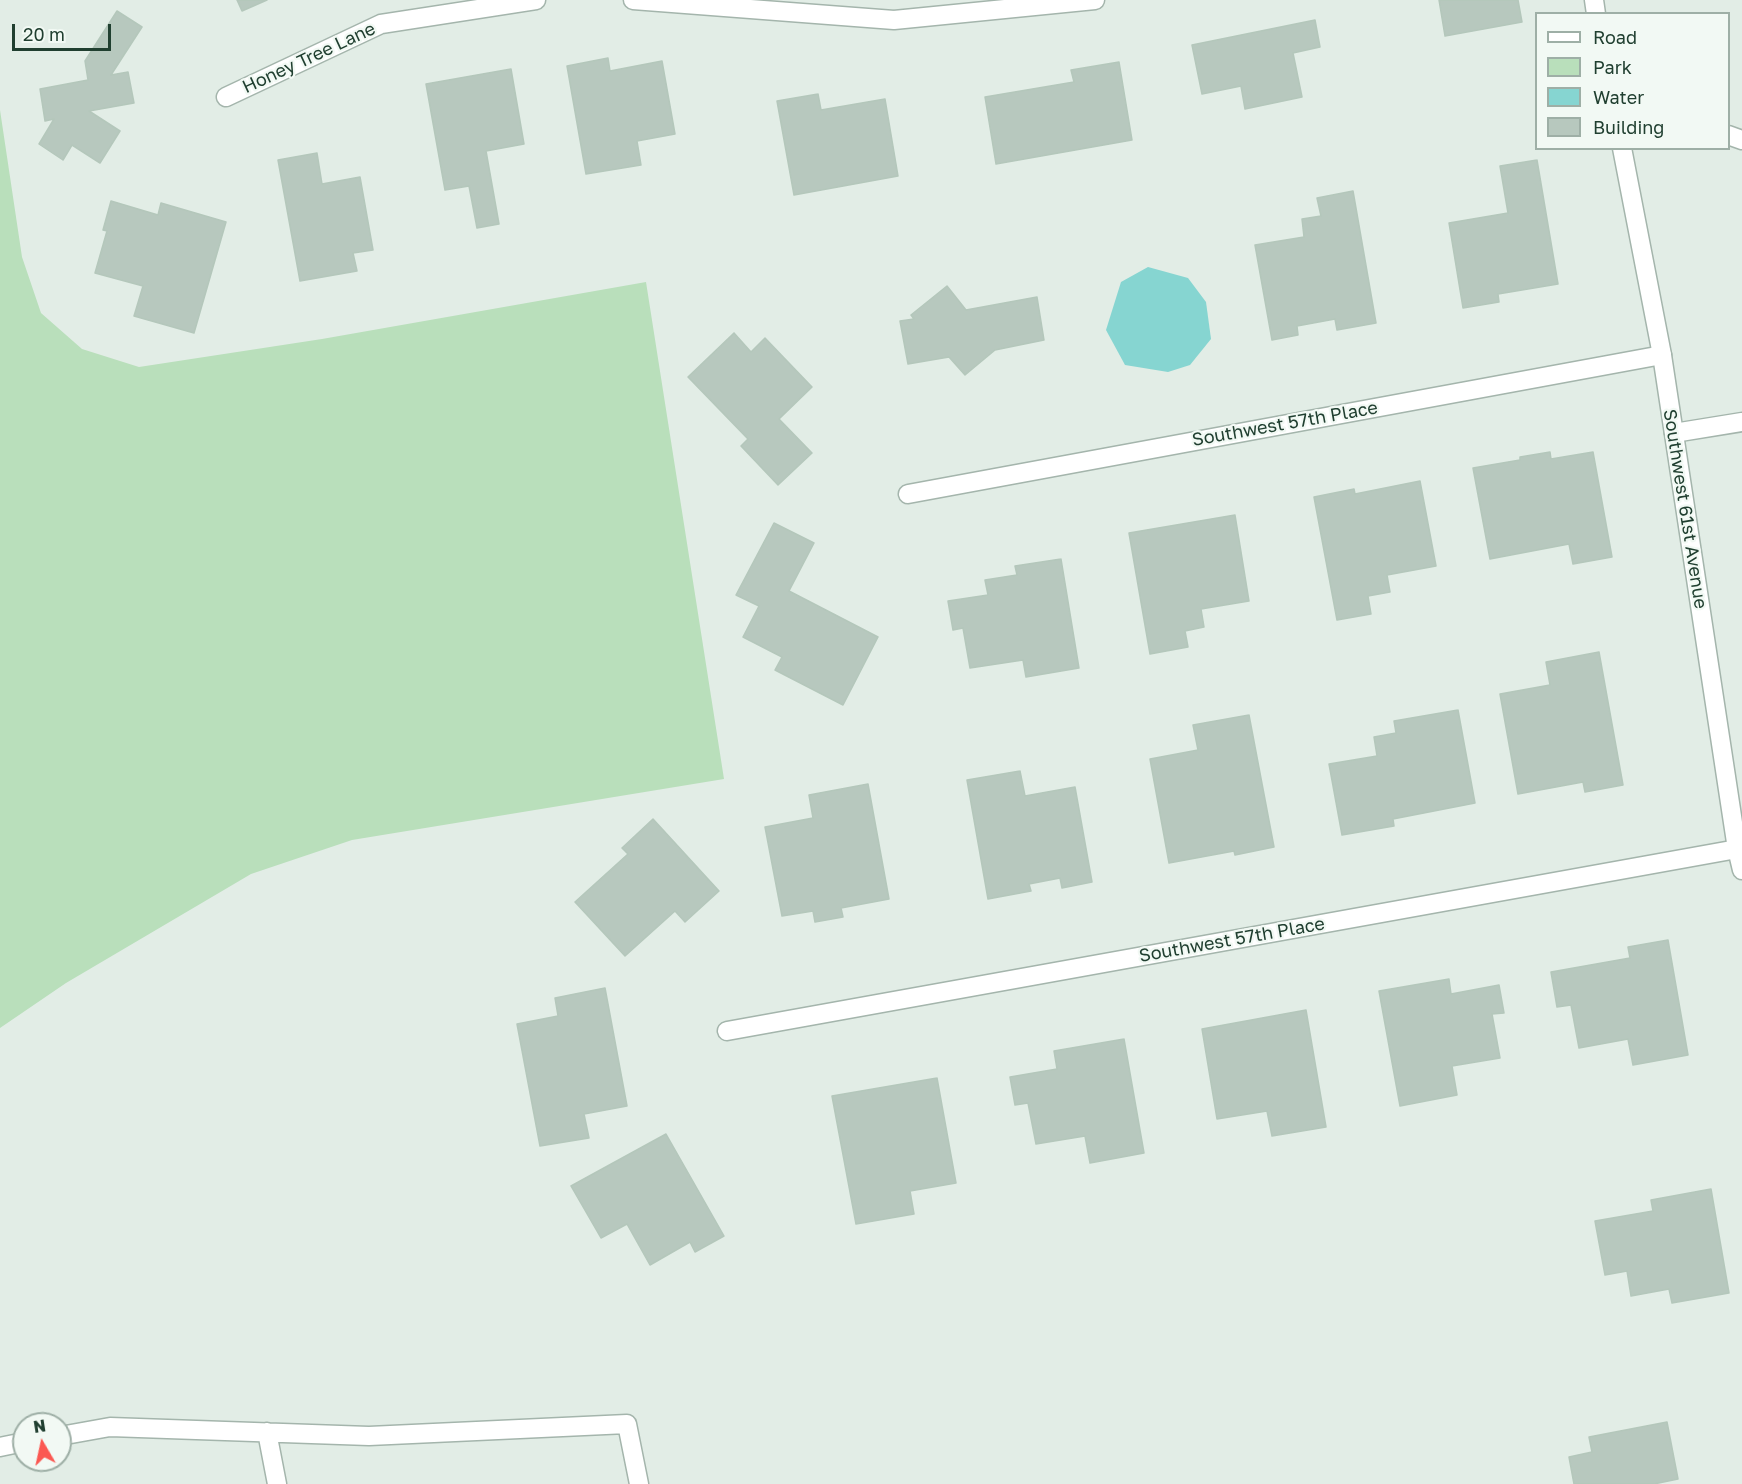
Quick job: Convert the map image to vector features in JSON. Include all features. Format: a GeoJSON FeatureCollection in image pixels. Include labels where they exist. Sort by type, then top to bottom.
{"type":"FeatureCollection","features":[{"type":"Feature","properties":{"kind":"street","name":"Honey Tree Lane"},"geometry":{"type":"LineString","coordinates":[[226,97],[381,24],[536,0]]}},
{"type":"Feature","properties":{"kind":"street"},"geometry":{"type":"LineString","coordinates":[[633,0],[894,20],[1095,0]]}},
{"type":"Feature","properties":{"kind":"street","name":"Southwest 61st Avenue"},"geometry":{"type":"LineString","coordinates":[[1622,150],[1662,355],[1742,870]]}},
{"type":"Feature","properties":{"kind":"street","name":"Southwest 57th Place"},"geometry":{"type":"LineString","coordinates":[[908,494],[1662,355]]}},
{"type":"Feature","properties":{"kind":"street"},"geometry":{"type":"LineString","coordinates":[[1674,433],[1742,422]]}},
{"type":"Feature","properties":{"kind":"street","name":"Southwest 57th Place"},"geometry":{"type":"LineString","coordinates":[[727,1031],[1737,849]]}},
{"type":"Feature","properties":{"kind":"street"},"geometry":{"type":"LineString","coordinates":[[72,1434],[110,1427],[369,1436],[627,1424],[639,1484]]}},
{"type":"Feature","properties":{"kind":"street"},"geometry":{"type":"LineString","coordinates":[[267,1432],[277,1484]]}},
{"type":"Feature","properties":{"kind":"green space"},"geometry":{"type":"Polygon","coordinates":[[[0,110],[22,257],[41,313],[82,349],[139,367],[322,339],[646,282],[724,779],[352,840],[251,874],[66,983],[0,1028],[0,110]]]}},
{"type":"Feature","properties":{"kind":"water"},"geometry":{"type":"Polygon","coordinates":[[[1148,267],[1188,278],[1206,302],[1211,339],[1190,365],[1168,372],[1125,365],[1106,330],[1121,282],[1148,267]]]}},
{"type":"Feature","properties":{"kind":"building"},"geometry":{"type":"Polygon","coordinates":[[[237,0],[267,0],[242,11],[237,0]]]}},
{"type":"Feature","properties":{"kind":"building"},"geometry":{"type":"Polygon","coordinates":[[[1439,0],[1518,0],[1522,22],[1445,36],[1439,0]]]}},
{"type":"Feature","properties":{"kind":"building"},"geometry":{"type":"Polygon","coordinates":[[[117,11],[142,27],[111,75],[128,72],[134,103],[89,111],[120,131],[100,163],[72,145],[63,160],[39,144],[54,119],[45,121],[40,89],[88,80],[85,61],[117,11]]]}},
{"type":"Feature","properties":{"kind":"building"},"geometry":{"type":"Polygon","coordinates":[[[1315,20],[1320,47],[1293,53],[1302,97],[1245,109],[1241,86],[1202,94],[1192,45],[1315,20]]]}},
{"type":"Feature","properties":{"kind":"building"},"geometry":{"type":"Polygon","coordinates":[[[608,58],[610,71],[662,61],[675,134],[637,141],[641,165],[586,174],[567,66],[608,58]]]}},
{"type":"Feature","properties":{"kind":"building"},"geometry":{"type":"Polygon","coordinates":[[[1119,62],[1132,140],[996,164],[985,97],[1074,82],[1071,70],[1119,62]]]}},
{"type":"Feature","properties":{"kind":"building"},"geometry":{"type":"Polygon","coordinates":[[[511,69],[524,144],[486,151],[499,224],[477,228],[469,186],[445,190],[426,84],[511,69]]]}},
{"type":"Feature","properties":{"kind":"building"},"geometry":{"type":"Polygon","coordinates":[[[818,94],[821,110],[885,99],[898,176],[794,195],[777,101],[818,94]]]}},
{"type":"Feature","properties":{"kind":"building"},"geometry":{"type":"Polygon","coordinates":[[[317,153],[322,184],[360,177],[373,250],[353,253],[357,271],[300,281],[278,160],[317,153]]]}},
{"type":"Feature","properties":{"kind":"building"},"geometry":{"type":"Polygon","coordinates":[[[1537,160],[1558,284],[1498,294],[1499,302],[1463,308],[1449,223],[1508,213],[1500,166],[1537,160]]]}},
{"type":"Feature","properties":{"kind":"building"},"geometry":{"type":"Polygon","coordinates":[[[1353,191],[1376,323],[1337,330],[1335,319],[1297,326],[1298,335],[1272,340],[1255,245],[1304,237],[1302,219],[1321,216],[1317,198],[1353,191]]]}},
{"type":"Feature","properties":{"kind":"building"},"geometry":{"type":"Polygon","coordinates":[[[111,201],[158,215],[161,203],[226,222],[194,333],[134,316],[143,286],[95,273],[107,231],[103,230],[111,201]]]}},
{"type":"Feature","properties":{"kind":"building"},"geometry":{"type":"Polygon","coordinates":[[[947,286],[966,310],[1037,297],[1044,340],[995,350],[965,375],[949,357],[908,364],[900,321],[914,319],[911,315],[947,286]]]}},
{"type":"Feature","properties":{"kind":"building"},"geometry":{"type":"Polygon","coordinates":[[[734,333],[751,352],[765,338],[812,387],[779,419],[812,453],[778,485],[741,446],[748,439],[688,377],[734,333]]]}},
{"type":"Feature","properties":{"kind":"building"},"geometry":{"type":"Polygon","coordinates":[[[1550,452],[1551,459],[1593,452],[1612,557],[1573,564],[1569,544],[1490,559],[1473,468],[1550,452]]]}},
{"type":"Feature","properties":{"kind":"building"},"geometry":{"type":"Polygon","coordinates":[[[1420,481],[1436,566],[1387,575],[1390,592],[1368,596],[1371,614],[1337,620],[1314,497],[1354,489],[1355,494],[1420,481]]]}},
{"type":"Feature","properties":{"kind":"building"},"geometry":{"type":"Polygon","coordinates":[[[1235,515],[1249,601],[1201,609],[1204,627],[1185,631],[1188,647],[1150,654],[1129,533],[1235,515]]]}},
{"type":"Feature","properties":{"kind":"building"},"geometry":{"type":"Polygon","coordinates":[[[774,523],[814,543],[789,591],[878,637],[843,705],[775,670],[782,657],[743,637],[759,606],[736,595],[774,523]]]}},
{"type":"Feature","properties":{"kind":"building"},"geometry":{"type":"Polygon","coordinates":[[[1061,559],[1079,668],[1026,677],[1023,660],[970,668],[963,628],[953,630],[948,601],[988,595],[985,580],[1017,575],[1015,566],[1061,559]]]}},
{"type":"Feature","properties":{"kind":"building"},"geometry":{"type":"Polygon","coordinates":[[[1599,652],[1623,785],[1585,792],[1583,782],[1518,794],[1500,694],[1550,685],[1546,662],[1599,652]]]}},
{"type":"Feature","properties":{"kind":"building"},"geometry":{"type":"Polygon","coordinates":[[[1458,710],[1475,803],[1393,819],[1394,826],[1342,835],[1329,764],[1377,756],[1374,737],[1396,733],[1394,721],[1458,710]]]}},
{"type":"Feature","properties":{"kind":"building"},"geometry":{"type":"Polygon","coordinates":[[[1249,715],[1274,847],[1235,855],[1234,851],[1169,863],[1150,759],[1198,750],[1193,725],[1249,715]]]}},
{"type":"Feature","properties":{"kind":"building"},"geometry":{"type":"Polygon","coordinates":[[[1020,771],[1025,796],[1075,787],[1092,882],[1062,888],[1060,878],[1029,884],[1031,891],[988,899],[967,780],[1020,771]]]}},
{"type":"Feature","properties":{"kind":"building"},"geometry":{"type":"Polygon","coordinates":[[[868,784],[889,899],[841,908],[843,917],[815,922],[813,911],[782,916],[765,827],[813,818],[809,795],[868,784]]]}},
{"type":"Feature","properties":{"kind":"building"},"geometry":{"type":"Polygon","coordinates":[[[653,819],[719,891],[685,922],[675,911],[625,956],[575,902],[628,854],[622,848],[653,819]]]}},
{"type":"Feature","properties":{"kind":"building"},"geometry":{"type":"Polygon","coordinates":[[[1668,940],[1688,1055],[1633,1065],[1628,1039],[1579,1048],[1571,1005],[1557,1007],[1551,972],[1630,958],[1628,947],[1668,940]]]}},
{"type":"Feature","properties":{"kind":"building"},"geometry":{"type":"Polygon","coordinates":[[[1449,979],[1451,994],[1499,985],[1504,1013],[1492,1014],[1500,1058],[1452,1066],[1457,1095],[1400,1106],[1379,991],[1449,979]]]}},
{"type":"Feature","properties":{"kind":"building"},"geometry":{"type":"Polygon","coordinates":[[[605,988],[627,1106],[584,1114],[589,1138],[540,1146],[517,1024],[558,1016],[555,998],[605,988]]]}},
{"type":"Feature","properties":{"kind":"building"},"geometry":{"type":"Polygon","coordinates":[[[1306,1010],[1326,1127],[1272,1136],[1267,1111],[1217,1119],[1202,1029],[1306,1010]]]}},
{"type":"Feature","properties":{"kind":"building"},"geometry":{"type":"Polygon","coordinates":[[[1124,1039],[1144,1153],[1090,1163],[1085,1136],[1036,1144],[1028,1103],[1015,1105],[1010,1077],[1057,1069],[1054,1051],[1124,1039]]]}},
{"type":"Feature","properties":{"kind":"building"},"geometry":{"type":"Polygon","coordinates":[[[937,1078],[956,1183],[910,1191],[914,1214],[856,1224],[832,1096],[937,1078]]]}},
{"type":"Feature","properties":{"kind":"building"},"geometry":{"type":"Polygon","coordinates":[[[666,1134],[724,1236],[695,1252],[690,1242],[650,1265],[627,1224],[601,1238],[571,1186],[666,1134]]]}},
{"type":"Feature","properties":{"kind":"building"},"geometry":{"type":"Polygon","coordinates":[[[1711,1189],[1729,1293],[1672,1303],[1669,1289],[1631,1296],[1627,1271],[1605,1275],[1595,1221],[1653,1211],[1651,1200],[1711,1189]]]}},
{"type":"Feature","properties":{"kind":"building"},"geometry":{"type":"Polygon","coordinates":[[[1667,1422],[1678,1479],[1654,1484],[1574,1484],[1569,1457],[1592,1452],[1589,1437],[1667,1422]]]}}]}
